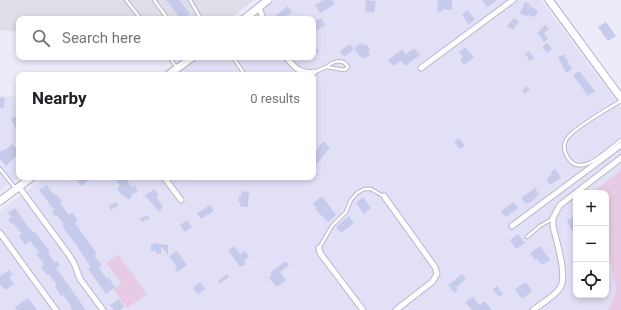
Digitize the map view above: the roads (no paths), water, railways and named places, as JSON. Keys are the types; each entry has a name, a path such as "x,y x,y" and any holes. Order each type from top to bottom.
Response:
{"street":[{"path":"248,16 268,0"},
{"path":"421,68 513,0"},
{"path":"549,0 621,99"},
{"path":"259,7 262,16"},
{"path":"172,72 189,60"},
{"path":"288,60 295,68 301,72"},
{"path":"512,226 621,145"},
{"path":"533,310 556,293 562,282 562,271 553,226 553,218 556,211 564,202 621,158"},
{"path":"0,201 28,180"},
{"path":"166,180 181,200"},
{"path":"18,188 69,255 74,263 80,279 103,310"},
{"path":"384,196 435,267 437,273 437,276 432,282 396,310"},
{"path":"0,233 56,310"},
{"path":"318,248 320,253 363,310"}],"lane":[{"path":"126,0 139,16"},
{"path":"154,0 166,16"},
{"path":"190,0 199,16"},
{"path":"171,60 178,68"},
{"path":"235,60 243,72"},
{"path":"314,72 335,62 341,61 346,63 348,67 347,70 326,67"},
{"path":"621,99 573,133 566,140 564,149 568,159 575,165 584,166 621,140"},
{"path":"0,169 18,188"},
{"path":"318,248 332,226 346,212 351,200 357,193 364,189 371,189 384,196"},
{"path":"527,237 540,226 553,218"}]}
